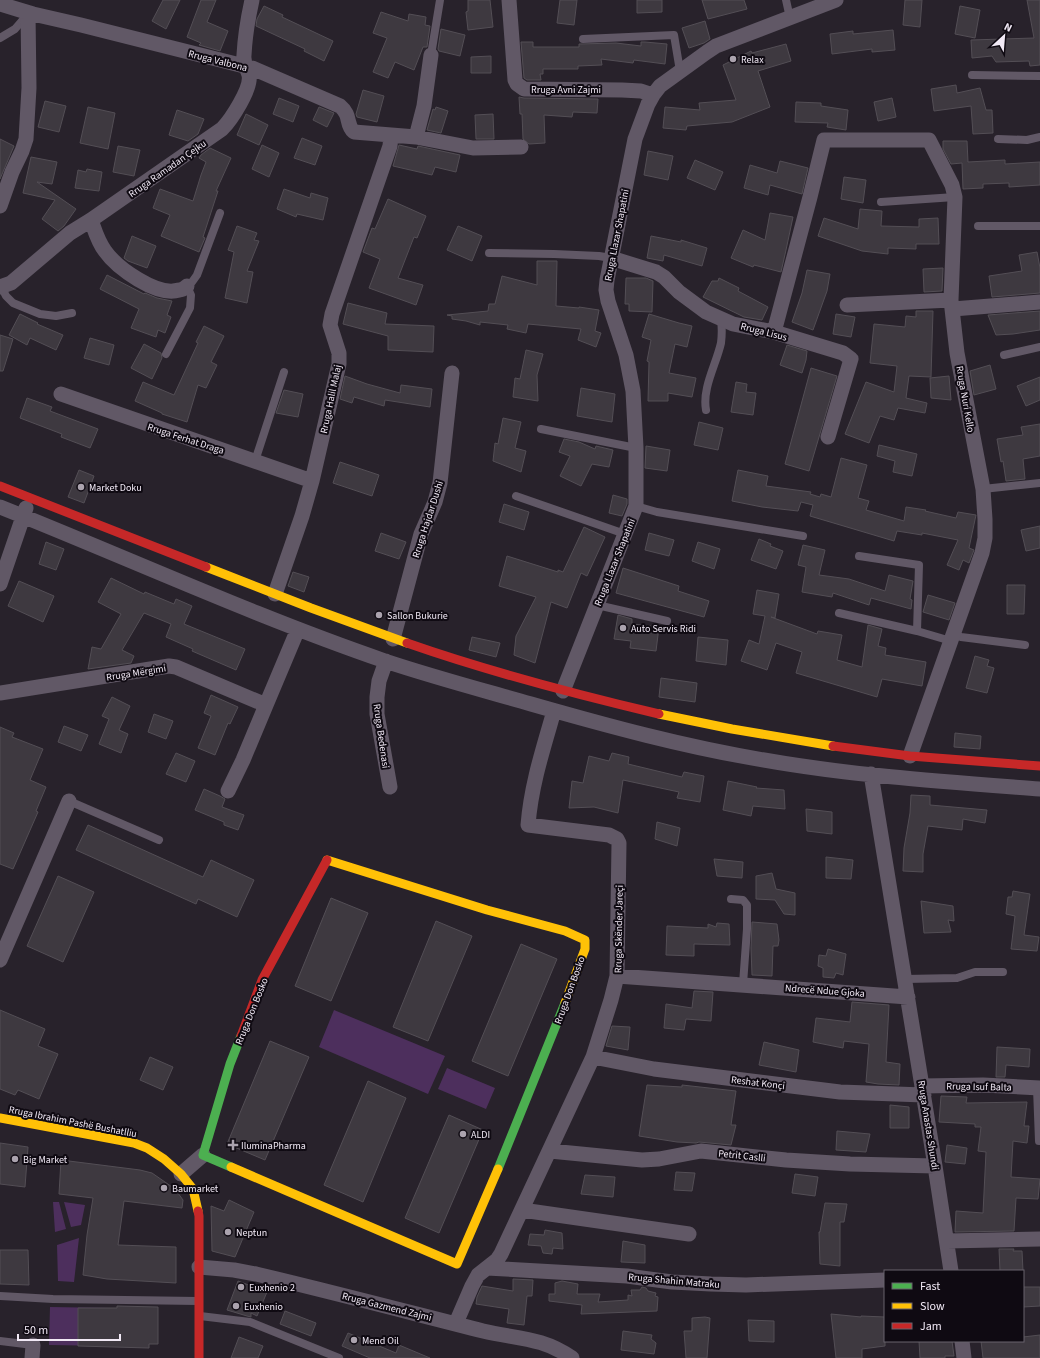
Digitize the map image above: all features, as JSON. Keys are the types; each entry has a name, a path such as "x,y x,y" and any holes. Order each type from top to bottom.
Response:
{"street":[{"name":"Rruga Ramadan Çejku","path":"1,287 11,282 70,233 222,129 231,119 248,85 249,76 245,66 244,57 247,22 252,0"},
{"name":"Rruga Avni Zajmi","path":"509,0 515,80 520,87 524,89 641,91 653,94"},
{"name":"Rruga Llazar Shapatini","path":"563,691 636,506 636,448 633,391 626,355 608,301 606,290 634,139 638,128 653,94 660,86 716,46 836,0"},
{"name":"Rruga Valbona","path":"0,4 28,13 245,66 272,76 340,106 345,110 350,129 354,132 416,137 473,148 521,147"},
{"path":"0,206 26,139 29,88 28,13"},
{"path":"416,137 427,89 431,55"},
{"name":"Rruga Halil Malaj","path":"275,594 302,516 312,481 339,364 339,353 330,325 332,314 388,153 391,136"},
{"name":"Rruga Nuri Kello","path":"774,332 824,140 929,140 952,185 955,197 952,305 957,353 983,489 985,538 982,553 910,756"},
{"path":"91,220 98,240 106,253 128,274 155,288 168,291 178,291 187,286"},
{"name":"Rruga Lisus","path":"611,258 656,272 664,277 679,292 706,312 721,319 733,324 774,332 843,353 851,359 828,437"},
{"path":"847,305 952,305 1040,302"},
{"name":"Rruga Hajdar Dushi","path":"393,639 421,534 435,502 440,482 452,373"},
{"name":"Rruga Ferhat Draga","path":"60,394 151,427 312,481"},
{"path":"0,486 393,639 485,669 563,691 716,726 798,740 910,756 1040,766"},
{"path":"0,584 30,498"},
{"path":"0,507 298,629 386,661 472,688 554,711 686,745 764,760 871,774 1040,789"},
{"path":"228,791 298,629"},
{"name":"Rruga Bedenasi","path":"386,661 379,681 376,697 390,787"},
{"name":"Rruga Mërgimi","path":"0,693 169,666 181,669 266,705"},
{"name":"Rruga Skënder Jareçi","path":"456,1323 478,1275 501,1254 550,1151 593,1057 605,1022 617,976 618,839 609,835 528,825 529,802 554,711"},
{"name":"Rruga Anastas Shundi","path":"871,774 936,1166 951,1270"},
{"path":"0,960 69,801"},
{"name":"Rruga Don Bosko","path":"327,860 487,910 565,931 585,940 585,949 567,1000 517,1125 457,1264 203,1155 230,1064 262,980 284,942 327,860"},
{"name":"Ndrecë Ndue Gjoka","path":"617,976 908,996"},
{"name":"Reshat Konçi","path":"593,1057 654,1069 833,1091 923,1090"},
{"name":"Rruga Isuf Balta","path":"923,1090 983,1085 1038,1088"},
{"name":"Rruga Ibrahim Pashë Bushatlliu","path":"0,1118 134,1142 164,1159 181,1174"},
{"name":"Petrit Caslli","path":"550,1151 642,1160 660,1159 701,1151 786,1160 843,1164 936,1166"},
{"path":"199,1358 199,1216 193,1189 181,1174 203,1155"},
{"path":"522,1210 689,1234"},
{"path":"947,1241 1040,1239"},
{"name":"Rruga Gazmend Zajmi","path":"199,1267 234,1270 256,1274 485,1331 545,1343 561,1350 572,1358"},
{"name":"Rruga Shahin Matraku","path":"487,1268 627,1276 672,1282 711,1284 746,1285 884,1280"},
{"path":"962,1342 964,1358"}],"lane":[{"path":"431,55 440,0"},
{"path":"786,0 790,18"},
{"path":"0,38 15,29 28,13"},
{"path":"583,39 674,35 680,71"},
{"path":"972,75 1040,76"},
{"path":"998,139 1027,140 1040,137"},
{"path":"881,202 955,197"},
{"path":"166,354 190,308 191,295 187,286 192,282 196,275 220,214"},
{"path":"978,226 1040,226"},
{"path":"489,254 524,253 599,256 611,258"},
{"path":"1,287 6,296 13,303 27,309 49,316 72,313"},
{"path":"706,410 705,404 707,390 722,332 721,319"},
{"path":"1004,355 1040,347"},
{"path":"255,461 284,372"},
{"path":"541,429 636,448"},
{"path":"983,489 1040,483"},
{"path":"516,496 625,534"},
{"path":"636,506 657,512 803,536"},
{"path":"859,556 919,565 917,631"},
{"path":"597,605 667,621"},
{"path":"839,613 952,638 961,637 1025,645"},
{"path":"69,801 159,840"},
{"path":"731,899 743,900 747,905 747,929 743,984"},
{"path":"905,979 958,978 975,972 1002,972"},
{"name":"Rruga Isuf Balta","path":"1038,1088 1039,1141"},
{"path":"0,1296 61,1299 199,1301"},
{"path":"199,1316 250,1322 339,1358"},
{"path":"0,1341 33,1352"}],"shaded area":[{"path":"334,1010 445,1056 428,1094 319,1047"},
{"path":"447,1068 495,1088 486,1109 438,1089"},
{"path":"53,1202 59,1202 66,1229 55,1232"},
{"path":"64,1202 85,1205 81,1225 71,1227"},
{"path":"79,1238 74,1282 58,1281 57,1245"},
{"path":"50,1307 112,1308 112,1346 49,1345"}],"building":[{"path":"163,0 180,0 166,29 152,21"},
{"path":"201,0 216,0 207,22 228,31 220,51 199,45 201,43 187,37"},
{"path":"468,0 490,0 493,27 468,30 466,12 468,11"},
{"path":"560,0 577,0 574,25 557,23"},
{"path":"637,0 662,0 662,12 637,13"},
{"path":"702,0 744,0 747,9 708,19"},
{"path":"905,0 922,0 920,27 903,25"},
{"path":"1027,0 1040,0 1040,65 1030,66 1029,61 996,62 992,56 972,58 971,40 1034,38"},
{"path":"264,6 283,15 282,17 333,41 324,61 304,51 305,49 256,26 257,19"},
{"path":"960,6 980,10 975,38 955,34"},
{"path":"381,12 408,21 409,14 426,17 425,25 430,26 427,47 423,47 414,70 395,62 388,78 373,72 387,38 373,33"},
{"path":"705,21 710,39 704,43 689,48 682,28"},
{"path":"441,29 465,35 460,56 439,51"},
{"path":"893,30 895,50 872,52 872,49 832,54 830,34 853,31 853,34"},
{"path":"521,42 533,42 533,47 579,47 579,44 616,43 641,46 641,42 667,44 665,64 634,60 633,63 601,59 602,65 578,66 578,69 543,69 543,74 540,74 541,80 527,80 524,78"},
{"path":"786,44 791,61 758,71 770,107 732,122 687,126 686,130 663,128 665,107 700,110 699,103 736,100 723,65 751,51 752,53"},
{"path":"491,56 491,73 471,73 471,57"},
{"path":"956,85 957,93 980,88 986,110 992,110 993,133 973,134 971,106 934,111 931,89"},
{"path":"363,90 384,96 377,122 357,117 356,114"},
{"path":"519,97 598,99 597,113 573,112 572,117 544,115 545,143 529,144 523,139 522,114 520,114"},
{"path":"279,98 299,106 293,122 273,114"},
{"path":"892,98 896,117 878,121 874,102"},
{"path":"45,101 66,106 59,132 38,127"},
{"path":"796,102 821,103 821,106 848,110 846,130 827,127 828,123 795,122"},
{"path":"88,107 115,113 108,149 80,143"},
{"path":"319,107 334,113 327,127 313,120"},
{"path":"436,107 448,111 441,133 427,130 433,109 435,110"},
{"path":"177,110 204,119 198,134 188,141 169,135"},
{"path":"246,114 268,125 259,145 237,135"},
{"path":"493,114 494,139 476,139 475,115"},
{"path":"302,138 322,146 315,165 294,158"},
{"path":"0,139 14,146 0,179"},
{"path":"943,141 967,141 968,162 1005,160 1005,164 1040,162 1040,185 1009,187 1009,183 983,184 983,188 963,189 962,163 951,164 943,149"},
{"path":"262,145 279,153 269,177 252,169"},
{"path":"399,145 417,149 418,146 460,155 456,172 435,167 432,175 393,166"},
{"path":"118,146 140,150 134,176 113,172"},
{"path":"210,148 231,158 216,191 218,191 203,237 205,238 199,252 161,236 170,215 153,208 160,189 193,201 206,162 199,158"},
{"path":"648,151 673,156 668,180 644,175"},
{"path":"31,157 57,162 52,184 37,182 76,209 64,226 58,231 42,219 55,200 23,193"},
{"path":"695,160 723,172 715,190 687,178"},
{"path":"780,161 808,168 802,194 770,185 768,195 744,188 750,165 777,173"},
{"path":"87,169 102,172 99,191 75,188 78,170 86,172"},
{"path":"844,177 866,180 863,203 841,199"},
{"path":"284,189 310,198 311,193 328,198 323,220 297,214 296,217 277,209"},
{"path":"388,199 426,216 417,238 414,237 398,278 423,285 416,305 369,288 380,259 363,252 372,228 375,229"},
{"path":"860,209 882,211 881,226 919,227 919,219 938,218 939,244 916,244 916,249 888,248 888,254 862,251 818,236 824,218 858,229"},
{"path":"770,213 793,217 781,272 754,265 753,267 731,258 743,230 765,240"},
{"path":"237,226 257,233 254,240 259,241 247,271 253,272 247,303 225,298 234,252 228,250"},
{"path":"458,226 482,236 472,261 447,250"},
{"path":"132,236 156,246 147,268 124,258"},
{"path":"651,236 681,242 681,240 707,248 702,266 664,255 663,261 647,258"},
{"path":"1037,252 1040,268 1040,293 992,297 989,276 1022,271 1019,255"},
{"path":"537,261 557,261 556,306 599,310 595,331 601,333 596,347 578,340 581,329 528,324 526,333 507,329 508,325 480,322 480,325 452,319 452,316 447,315 488,311 489,304 495,304 502,276 537,285"},
{"path":"943,268 942,291 924,292 923,269"},
{"path":"807,270 830,274 827,291 813,330 792,322 802,293"},
{"path":"107,275 144,294 145,293 157,298 172,301 167,315 171,317 165,333 158,330 156,337 131,328 139,309 100,289"},
{"path":"626,278 646,278 653,281 652,312 629,311 629,304 625,304"},
{"path":"719,278 739,288 738,291 768,307 762,320 744,317 703,297 712,281 718,281"},
{"path":"348,303 387,313 385,324 434,326 433,352 388,350 388,336 343,324"},
{"path":"916,311 933,311 931,377 909,376 906,398 927,403 925,413 898,408 894,420 880,416 869,443 845,434 866,382 894,392 897,366 870,363 874,324 905,327 906,316 916,317"},
{"path":"1040,311 1040,330 1013,334 996,335 988,315"},
{"path":"20,314 38,323 37,324 63,335 56,350 30,338 27,345 9,335"},
{"path":"649,314 692,326 687,347 675,344 669,373 696,378 692,397 668,393 668,401 648,401 649,362 647,361 651,340 642,337"},
{"path":"836,314 855,317 851,337 833,334"},
{"path":"204,326 224,336 211,362 217,365 206,388 198,385 187,422 162,414 135,401 143,382 174,395 198,343 196,342"},
{"path":"0,335 13,339 3,371 0,371"},
{"path":"90,338 114,345 109,365 84,358"},
{"path":"144,344 161,353 162,358 152,379 131,368"},
{"path":"787,345 807,351 802,373 780,365"},
{"path":"526,350 543,354 537,375 538,401 513,397 515,378 520,379"},
{"path":"990,365 996,389 974,395 970,371"},
{"path":"811,368 837,376 809,471 785,464"},
{"path":"345,376 400,393 401,385 432,389 430,407 385,400 384,406 354,397 352,403 340,399"},
{"path":"949,376 951,400 931,398 930,378"},
{"path":"1040,377 1040,400 1026,406 1017,386"},
{"path":"736,382 747,384 746,392 756,393 753,415 731,412"},
{"path":"581,388 615,394 612,422 577,416"},
{"path":"284,390 303,394 298,417 276,413"},
{"path":"27,398 52,407 50,411 98,429 90,448 61,437 62,434 20,418"},
{"path":"503,418 521,422 515,448 526,451 521,472 493,461 495,443 498,444"},
{"path":"699,422 723,428 718,450 694,445"},
{"path":"1040,424 1040,456 1023,459 1025,479 1006,481 1003,461 1001,462 997,439 1023,435 1021,427"},
{"path":"564,439 579,442 595,449 596,446 613,450 609,467 592,464 581,486 560,476 570,456 559,452"},
{"path":"879,445 917,454 912,476 893,472 895,461 877,456"},
{"path":"646,446 670,450 667,471 645,468"},
{"path":"841,458 867,465 858,498 869,501 866,510 904,521 906,507 926,510 925,511 956,518 958,512 976,515 969,548 974,550 969,563 963,560 959,570 947,565 958,540 922,533 922,535 897,531 894,541 810,516 813,505 801,502 798,511 762,507 732,501 738,470 768,476 766,486 811,492 810,494 820,497 821,494 831,497"},
{"path":"340,462 379,475 372,496 333,483"},
{"name":"Market Doku","path":"79,470 94,476 84,503 68,497"},
{"path":"613,495 627,499 627,504 622,516 609,513"},
{"path":"504,504 529,512 524,530 499,522"},
{"path":"1040,526 1040,548 1026,551 1021,530"},
{"path":"584,527 605,537 587,576 581,573 567,608 551,602 535,663 514,655 516,636 536,597 499,586 507,556 558,572 558,570 563,572"},
{"path":"381,533 406,542 399,559 375,551"},
{"path":"649,533 674,540 669,556 645,550"},
{"path":"759,539 771,544 770,546 783,551 776,569 751,560"},
{"path":"46,542 64,549 56,570 39,564"},
{"path":"698,542 720,549 714,569 692,561"},
{"path":"803,545 825,550 819,575 849,579 885,591 889,575 913,581 910,599 912,600 911,609 871,598 869,605 833,593 832,597 802,592 806,567 798,565"},
{"path":"623,568 679,586 678,591 709,601 704,617 616,593"},
{"path":"293,572 309,577 304,592 288,586"},
{"path":"111,578 144,594 145,592 174,604 176,599 192,606 184,624 245,649 236,670 192,651 193,649 166,637 171,624 144,613 122,650 134,656 131,663 88,669 92,647 101,649 121,614 98,602"},
{"path":"19,581 54,596 43,622 8,606"},
{"path":"1007,585 1025,585 1024,614 1007,614"},
{"path":"757,590 779,594 775,618 771,617 817,634 818,631 842,635 837,660 862,667 868,625 882,629 878,646 886,648 885,655 926,662 922,686 882,679 877,697 796,673 802,652 776,643 767,670 741,661 749,640 759,644 765,616 753,614"},
{"path":"928,595 955,603 949,620 923,612"},
{"path":"618,615 632,619 632,624 659,627 656,651 630,648 631,641 614,639"},
{"path":"472,637 500,643 496,657 469,650"},
{"path":"698,637 728,640 726,665 696,661"},
{"path":"975,656 989,660 987,666 994,668 987,693 966,688"},
{"path":"661,678 697,683 695,702 659,697"},
{"path":"211,695 238,707 230,724 228,723 215,755 198,748 211,716 204,713"},
{"path":"112,697 130,706 119,730 128,734 121,753 99,744 109,719 102,716"},
{"path":"154,714 173,721 166,739 148,732"},
{"path":"64,726 88,735 81,751 58,742"},
{"path":"0,727 14,733 12,737 43,749 30,780 46,787 36,811 38,812 13,869 0,864"},
{"path":"955,733 981,736 980,749 954,747"},
{"path":"176,753 195,761 186,782 166,774"},
{"path":"612,753 629,757 628,764 682,777 684,772 704,776 700,802 677,798 679,792 623,780 618,813 594,807 569,808 572,781 583,783 589,756 609,761"},
{"path":"728,781 757,787 756,788 784,790 785,809 753,806 751,816 723,810"},
{"path":"204,789 225,799 222,807 244,815 238,830 224,825 224,822 195,810"},
{"path":"911,795 930,796 930,805 987,810 985,823 963,819 962,830 928,826 923,854 923,872 903,871 904,848 910,813"},
{"path":"806,809 832,812 832,834 807,831"},
{"path":"657,822 680,828 677,846 655,839"},
{"path":"88,825 203,877 211,860 254,880 237,917 198,899 196,904 76,850"},
{"path":"826,857 853,860 851,879 826,878"},
{"path":"714,859 743,862 742,878 717,876"},
{"path":"772,873 776,889 795,893 795,915 784,914 775,900 756,899 756,876"},
{"path":"58,876 94,892 63,962 27,946"},
{"path":"1013,891 1030,894 1024,935 1039,937 1037,951 1011,949 1015,916 1006,914 1008,897 1012,897"},
{"path":"331,898 368,913 331,1001 295,986"},
{"path":"921,901 953,906 954,921 948,920 951,932 924,933"},
{"path":"436,921 472,936 428,1041 393,1027"},
{"path":"752,922 777,924 779,940 778,946 773,946 772,976 752,975"},
{"path":"717,923 729,924 730,945 694,944 694,956 666,955 667,926 708,928 708,924 716,927"},
{"path":"521,944 557,959 508,1076 472,1061"},
{"path":"828,949 846,954 843,975 836,973 834,978 823,977 823,968 818,966 819,955 826,956"},
{"path":"694,991 713,992 711,1021 686,1019 684,1030 664,1028 666,1004 692,1008"},
{"path":"852,1002 889,1005 886,1062 900,1064 899,1085 866,1082 869,1044 844,1041 843,1048 813,1042 816,1018 850,1022"},
{"path":"0,1010 45,1029 38,1046 58,1054 39,1099 18,1090 15,1095 0,1089"},
{"path":"612,1026 630,1027 628,1050 606,1046"},
{"path":"270,1041 309,1057 265,1160 227,1144"},
{"path":"764,1042 799,1050 796,1072 759,1065"},
{"path":"997,1047 1030,1049 1029,1067 1006,1065 1005,1077 996,1077"},
{"path":"150,1057 173,1067 163,1090 140,1080"},
{"path":"368,1081 406,1098 363,1202 324,1185"},
{"path":"647,1085 682,1087 682,1085 736,1091 731,1125 736,1125 731,1145 699,1142 677,1142 639,1136"},
{"path":"941,1096 967,1097 966,1103 1027,1102 1024,1126 1029,1126 1027,1143 1013,1141 1011,1177 1040,1179 1038,1199 1016,1198 1014,1231 955,1232 956,1211 983,1213 986,1152 978,1151 981,1127 975,1127 975,1124 939,1122"},
{"path":"890,1105 909,1107 909,1128 890,1128"},
{"path":"449,1115 483,1130 439,1233 405,1218"},
{"path":"837,1131 870,1134 866,1152 836,1150"},
{"path":"0,1143 28,1147 25,1187 0,1184"},
{"path":"947,1145 967,1148 965,1164 945,1162"},
{"path":"61,1160 140,1170 152,1173 175,1189 183,1200 182,1208 124,1201 118,1245 176,1247 176,1283 107,1279 83,1275 93,1198 59,1194"},
{"path":"676,1172 695,1173 692,1191 674,1190"},
{"path":"795,1174 818,1177 815,1196 792,1193"},
{"path":"585,1175 615,1177 613,1197 581,1194"},
{"name":"Neptun","path":"229,1200 254,1212 235,1257 212,1251 211,1206 224,1211"},
{"path":"825,1203 847,1204 844,1222 840,1222 840,1266 820,1264 819,1232"},
{"path":"545,1230 562,1233 563,1249 553,1248 552,1254 543,1253 541,1246 528,1245 530,1234 544,1235"},
{"path":"623,1241 645,1245 645,1263 621,1262"},
{"path":"999,1249 1014,1249 1013,1251 1022,1251 1023,1270 1000,1270"},
{"path":"0,1250 28,1250 29,1285 0,1284"},
{"path":"513,1279 533,1280 532,1296 527,1296 524,1325 507,1323 509,1309 476,1304 477,1297 482,1286 513,1291"},
{"path":"238,1281 267,1292 257,1316 251,1313 251,1317 227,1310"},
{"path":"562,1281 578,1284 577,1294 600,1294 598,1302 628,1300 628,1295 632,1296 631,1290 640,1290 642,1287 646,1288 648,1291 656,1293 655,1296 658,1297 657,1311 581,1314 582,1305 549,1301 549,1294 555,1294 555,1283"},
{"path":"1024,1287 1040,1287 1040,1306 1024,1307"},
{"path":"117,1306 158,1307 158,1344 149,1344 149,1348 78,1346 78,1308 117,1308"},
{"path":"285,1311 316,1323 311,1336 280,1324"},
{"path":"831,1314 861,1317 884,1317 885,1346 862,1349 862,1358 836,1358"},
{"path":"692,1318 710,1318 707,1358 686,1358 684,1331 692,1331"},
{"path":"748,1320 774,1321 774,1342 749,1341"},
{"path":"623,1331 652,1335 651,1339 656,1343 654,1354 621,1350"},
{"name":"Mend Oil","path":"348,1333 396,1353 399,1345 430,1358 370,1358 342,1346"},
{"path":"1040,1335 1040,1358 983,1358 981,1342 1024,1342 1024,1337"},
{"path":"239,1337 263,1346 258,1358 231,1358"},
{"path":"919,1342 952,1342 954,1356 945,1356 945,1358 920,1358"}],"traffic: fast":[{"path":"498,1169 565,1003"},
{"path":"231,1167 203,1155 230,1064 241,1036"}],"traffic: slow":[{"path":"206,567 311,608 407,643"},
{"path":"659,714 732,729 833,746"},
{"path":"327,860 487,910 565,931 585,940 585,949 565,1003"},
{"path":"0,1118 134,1143 147,1148 164,1159 181,1174 193,1189 198,1211"},
{"path":"231,1167 457,1264 498,1169"}],"traffic: jam":[{"path":"0,486 206,567"},
{"path":"407,643 469,664 532,682 659,714"},
{"path":"833,746 910,756 1040,766"},
{"path":"241,1036 262,980 327,860"},
{"path":"198,1211 199,1358"}],"place":[{"name":"Relax","path":"733,59"},
{"name":"Market Doku","path":"81,487"},
{"name":"Sallon Bukurie","path":"379,615"},
{"name":"Auto Servis Ridi","path":"623,628"},
{"name":"ALDI","path":"463,1134"},
{"name":"IluminaPharma","path":"233,1145"},
{"name":"Big Market","path":"15,1159"},
{"name":"Baumarket","path":"164,1188"},
{"name":"Neptun","path":"228,1232"},
{"name":"Euxhenio 2","path":"241,1287"},
{"name":"Euxhenio","path":"236,1306"},
{"name":"Mend Oil","path":"354,1340"}]}
